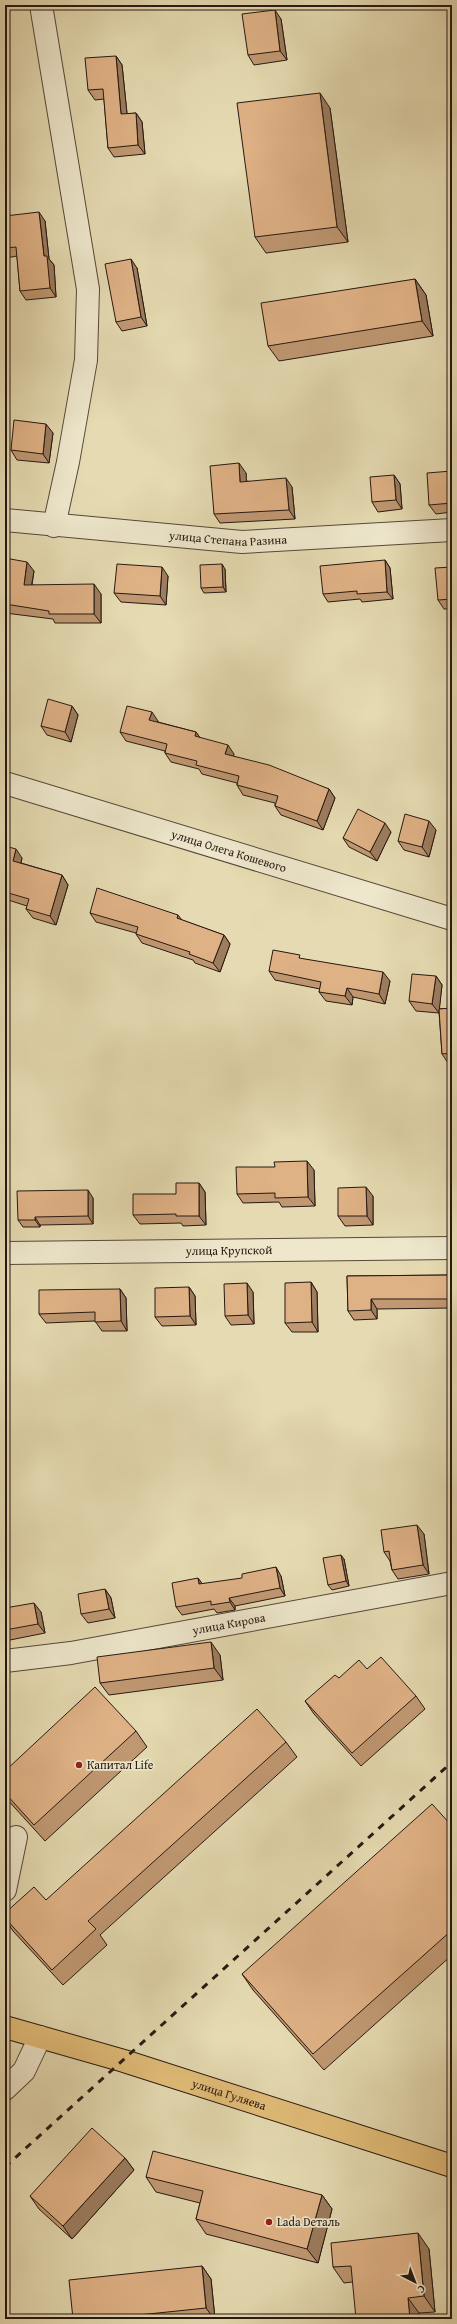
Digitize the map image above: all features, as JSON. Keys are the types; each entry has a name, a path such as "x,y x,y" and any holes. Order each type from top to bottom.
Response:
{"main road":[{"name":"улица Гуляева","path":"5,2027 124,2061 452,2166"}],"street":[{"path":"41,5 88,288 86,360 68,462 54,526"},
{"name":"улица Степана Разина","path":"5,520 54,526 242,542 452,530"},
{"name":"улица Олега Кошевого","path":"5,783 452,919"},
{"name":"улица Крупской","path":"5,1254 452,1248"},
{"name":"улица Кирова","path":"5,1661 71,1653 452,1583"},
{"path":"5,1890 16,1837"},
{"path":"5,2089 24,2071 40,2037"}],"building":[{"path":"275,10 280,51 248,55 242,14"},
{"path":"116,56 121,114 136,113 138,145 108,148 103,89 88,90 85,58"},
{"path":"320,93 337,227 255,237 237,103"},
{"path":"39,212 44,256 47,256 50,288 20,291 16,247 5,248 5,216"},
{"path":"131,259 141,317 116,322 105,264"},
{"path":"415,279 422,321 268,346 261,303"},
{"path":"14,420 46,424 43,454 11,450"},
{"path":"239,463 240,482 286,478 289,510 214,514 210,466"},
{"path":"452,471 452,503 429,505 427,473"},
{"path":"394,475 396,500 372,502 370,477"},
{"path":"5,558 27,562 24,585 94,584 94,614 49,614 49,611 5,604"},
{"path":"385,560 387,592 357,594 357,591 323,594 320,566"},
{"path":"117,564 162,567 160,596 114,593"},
{"path":"222,564 223,587 201,588 200,565"},
{"path":"452,567 452,599 438,600 435,568"},
{"path":"48,699 72,706 65,732 41,726"},
{"path":"127,706 152,712 149,720 196,732 195,736 228,745 225,754 269,765 329,789 317,821 275,806 278,796 237,785 239,776 196,765 197,761 165,753 167,744 120,732"},
{"path":"358,809 385,823 370,852 343,838"},
{"path":"405,814 429,821 422,847 398,841"},
{"path":"5,846 16,849 13,861 62,875 50,916 26,909 29,899 5,892"},
{"path":"97,888 178,915 177,918 224,935 213,963 189,954 190,952 136,934 138,927 90,913"},
{"path":"273,950 300,955 299,958 383,972 379,994 347,988 345,996 319,992 321,982 269,971"},
{"path":"412,974 436,976 432,1004 409,1001"},
{"path":"452,1008 452,1053 442,1054 439,1009"},
{"path":"307,1161 308,1197 275,1198 275,1193 237,1194 236,1167 275,1167 274,1162"},
{"path":"176,1183 199,1183 199,1216 176,1216 176,1214 133,1215 133,1194 176,1194"},
{"path":"366,1187 367,1216 338,1216 338,1188"},
{"path":"88,1190 88,1216 35,1217 35,1220 18,1220 17,1191"},
{"path":"452,1275 452,1299 371,1299 371,1310 348,1311 347,1276"},
{"path":"311,1282 312,1322 285,1323 285,1283"},
{"path":"247,1283 248,1315 225,1316 224,1284"},
{"path":"189,1287 190,1316 155,1317 155,1288"},
{"path":"120,1289 121,1321 95,1322 95,1312 39,1314 39,1290"},
{"path":"417,1525 423,1565 392,1570 389,1551 384,1552 381,1530"},
{"path":"341,1555 346,1581 328,1585 323,1558"},
{"path":"276,1567 280,1588 229,1598 230,1602 211,1605 211,1601 176,1607 172,1583 198,1578 199,1584 242,1578 242,1574"},
{"path":"105,1589 109,1609 81,1614 78,1594"},
{"path":"34,1603 38,1624 5,1630 5,1608"},
{"path":"211,1642 214,1668 100,1683 97,1657"},
{"path":"381,1657 416,1696 352,1753 305,1701 335,1675 339,1678 359,1660 367,1669"},
{"path":"95,1687 136,1731 34,1825 5,1793 5,1771"},
{"path":"257,1709 286,1742 88,1921 96,1929 52,1970 5,1918 5,1913 34,1887 46,1900"},
{"path":"432,1804 452,1826 452,1930 313,2054 242,1974"},
{"path":"92,2128 125,2158 63,2226 30,2196"},
{"path":"153,2151 322,2195 307,2249 196,2219 203,2191 146,2177"},
{"path":"418,2233 424,2296 408,2298 410,2319 356,2319 351,2266 333,2267 331,2243"},
{"path":"202,2266 206,2308 100,2319 73,2319 69,2280"}],"railway":[{"path":"5,2167 452,1762"}],"place":[{"name":"Капитал Life","path":"79,1765"},
{"name":"Lada Dеталь","path":"269,2222"}]}
